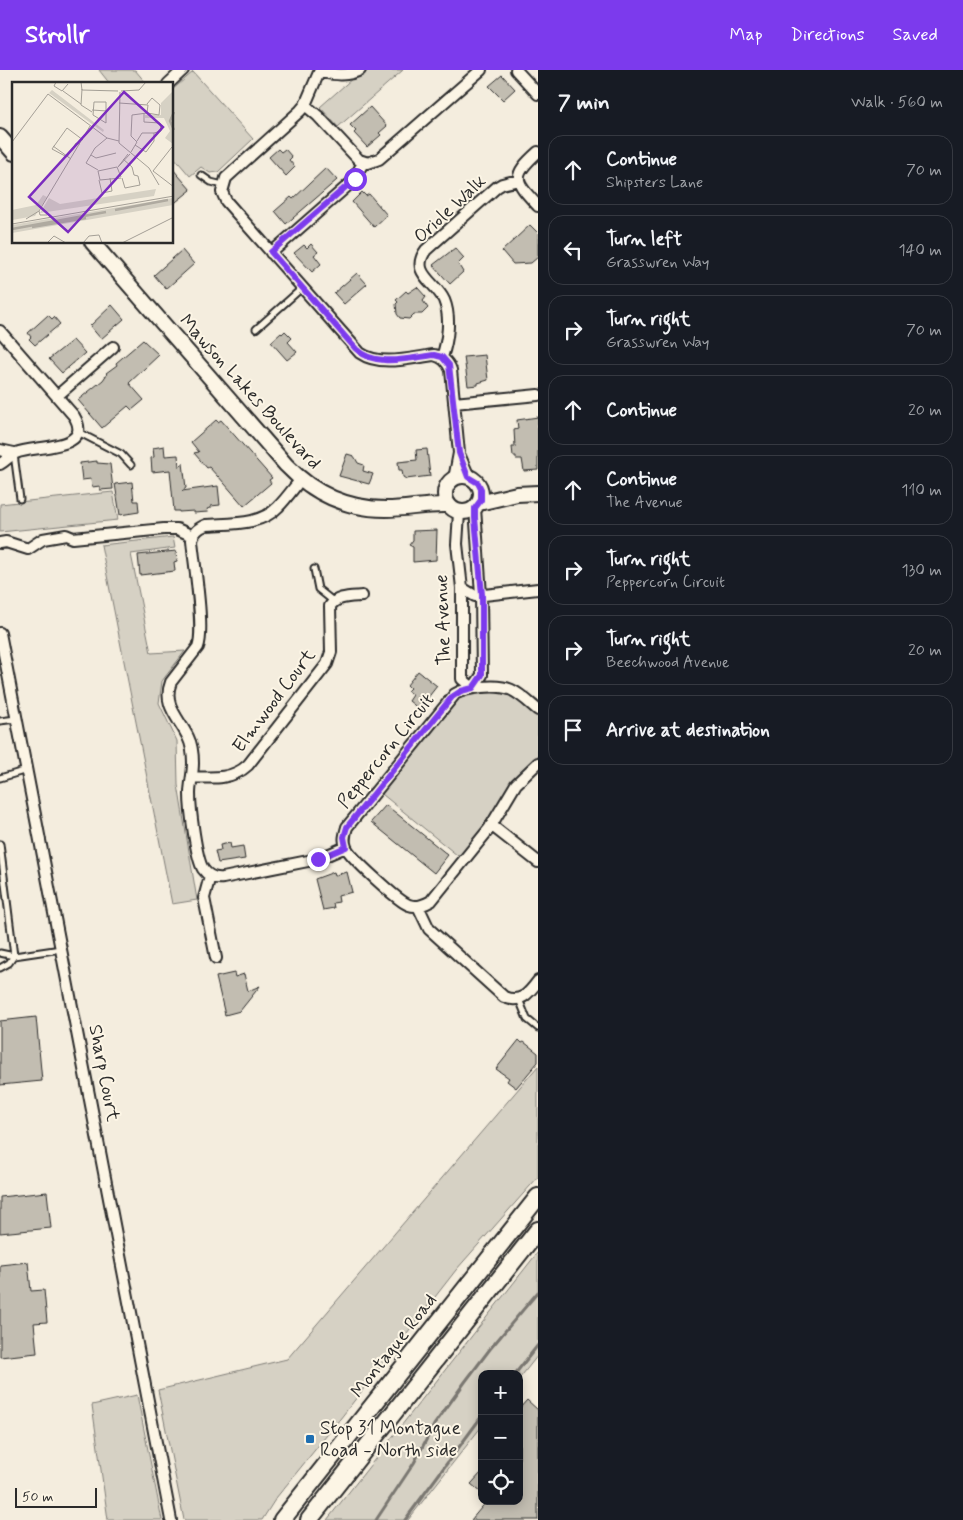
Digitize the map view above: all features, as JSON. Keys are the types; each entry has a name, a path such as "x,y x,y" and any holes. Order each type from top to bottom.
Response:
{"main road":[{"name":"Montague Road","path":"282,1520 538,1197"},
{"path":"309,1520 538,1230"}],"street":[{"path":"170,82 183,70"},
{"path":"360,70 338,74 320,71 305,105 292,120 230,173 223,185 222,192 226,201 356,349 365,356 380,361 434,355 442,357 447,361 451,370 459,453 482,494 477,506"},
{"path":"305,105 318,116 356,157 363,162 371,163 380,159 481,70"},
{"path":"516,70 538,94"},
{"path":"0,137 12,151"},
{"path":"538,152 523,165 519,180 522,188 538,206"},
{"path":"271,252 352,182 363,162"},
{"name":"Oriole Walk","path":"442,357 448,335 446,305 440,293 421,271 421,258 426,250 502,184 519,180"},
{"name":"Mawson Lakes Boulevard","path":"94,244 300,479 318,492 356,506 386,509 412,506 454,509"},
{"path":"0,331 78,422 78,432 73,440 14,453 0,464"},
{"path":"57,396 113,347"},
{"path":"454,403 538,395"},
{"path":"0,450 14,453"},
{"path":"459,453 445,498 454,509 466,513 477,506 517,494 538,493"},
{"path":"450,484 460,476 498,490 517,494"},
{"path":"300,479 278,507 265,517 251,522 206,525 197,529 193,536 200,642 173,678 167,694 169,706 192,747 190,794 195,836 201,865 210,876 223,878 318,859 346,847 353,856 402,902 410,906 418,906 431,901 491,825 516,784 538,763"},
{"name":"Mawson Lakes Boulevard","path":"412,506 450,484"},
{"name":"The Avenue","path":"454,509 462,588 462,679 473,688 482,675 482,595 477,506"},
{"path":"0,544 6,542 28,549 43,539 66,535 73,538 164,529 177,529 193,536"},
{"path":"462,588 474,596 538,589"},
{"path":"333,601 362,596"},
{"name":"Elmwood Court","path":"192,777 212,779 233,775 244,769 253,758 327,664 331,652 329,610 333,601"},
{"name":"Sharp Court","path":"0,633 171,1520"},
{"name":"Peppercorn Circuit","path":"346,847 344,837 347,827 452,697 461,691 473,688 498,686 518,693 538,710"},
{"path":"491,825 538,862"},
{"path":"210,876 204,898 216,958"},
{"path":"418,906 429,928 504,997 513,1000 519,999 527,995 538,981"}],"lane":[{"path":"201,175 211,182 223,185"},
{"path":"256,329 302,288"},
{"path":"78,432 114,450 131,464"},
{"path":"14,453 20,499"},
{"path":"314,569 318,589 333,601"},
{"path":"0,721 17,719"},
{"path":"0,778 27,770"},
{"path":"0,844 14,956 9,963 0,968"},
{"path":"0,953 14,956 62,948"},
{"path":"519,999 525,1016 538,1028"}],"shaded area":[{"path":"99,70 135,70 145,82 108,82"},
{"path":"362,70 403,70 338,127 320,107"},
{"path":"193,72 253,139 218,172 210,173 201,167 190,176 174,157 174,88"},
{"path":"113,492 118,520 0,532 0,504"},
{"path":"173,537 175,548 131,554 151,653 185,651 162,681 159,703 177,741 178,785 197,900 172,904 101,545"},
{"path":"498,686 538,710 538,763 463,860 377,790 454,696"},
{"path":"538,1066 538,1177 456,1270 276,1498 262,1520 184,1520 158,1390 287,1359"},
{"path":"538,1252 538,1355 523,1374 523,1370 478,1370 478,1431 408,1520 327,1520"},
{"path":"137,1395 162,1520 108,1520 92,1405"}],"building":[{"path":"502,75 515,89 503,100 489,86"},
{"path":"370,107 387,126 379,133 381,135 367,147 354,133 356,131 350,125"},
{"path":"278,149 281,152 285,149 292,157 289,160 295,167 286,176 269,157"},
{"path":"326,168 337,180 286,224 275,211 291,197 293,199"},
{"path":"174,170 191,190 174,203"},
{"path":"362,192 366,196 369,194 387,215 374,227 352,202"},
{"path":"530,225 538,233 538,257 531,263 513,264 502,251"},
{"path":"311,244 318,252 314,255 321,264 312,272 294,253 304,245 307,248"},
{"path":"455,248 464,258 458,264 463,272 450,284 433,265"},
{"path":"182,250 194,264 166,289 154,275"},
{"path":"357,273 367,284 344,304 334,293"},
{"path":"417,287 426,297 423,301 428,308 422,314 414,314 409,319 400,318 397,314 396,304 398,302 396,300 406,291 408,293"},
{"path":"112,305 124,319 101,339 90,326"},
{"path":"48,315 52,319 54,317 60,324 35,345 29,339 31,337 28,333"},
{"path":"285,331 292,338 288,342 297,352 287,360 271,342"},
{"path":"73,340 85,353 62,373 49,359"},
{"path":"143,340 159,355 129,383 144,400 132,410 128,406 102,428 78,400 103,380 106,373 117,365 116,363"},
{"path":"485,355 488,380 478,383 478,385 468,386 464,357"},
{"path":"538,417 538,470 524,471 522,459 516,459 516,456 513,456 512,447 515,447 514,430 518,429 517,420"},
{"path":"216,420 218,422 221,420 272,478 269,480 271,483 244,506 218,476 209,467 207,468 194,453 199,452 191,442"},
{"path":"164,446 165,456 178,455 179,467 183,463 186,488 182,491 218,486 220,505 211,506 211,508 207,509 208,512 174,511 170,470 152,472 151,458 154,457 153,448"},
{"path":"427,449 430,476 406,479 403,477 402,470 399,470 398,462 417,460 416,450"},
{"path":"347,454 354,456 358,463 364,465 363,471 373,474 369,484 339,476"},
{"path":"97,461 97,463 110,464 113,489 100,490 100,486 92,487 91,479 82,480 80,463"},
{"path":"132,482 134,501 138,501 139,512 120,515 115,484"},
{"path":"437,530 436,560 413,562 413,547 409,545 413,540 413,531"},
{"path":"176,551 175,571 140,575 138,555"},
{"path":"418,671 437,686 419,709 409,701 413,695 407,691 410,688 407,685"},
{"path":"386,805 448,855 434,873 371,822"},
{"path":"230,843 231,848 243,846 245,859 218,863 215,851 221,850 220,845"},
{"path":"334,872 335,875 347,872 352,892 338,896 339,902 333,903 334,908 323,910 315,879"},
{"path":"234,973 235,977 244,974 248,991 260,986 240,1011 225,1015 216,977"},
{"path":"36,1017 42,1081 0,1085 0,1021"},
{"path":"519,1040 538,1053 538,1062 516,1088 507,1081 509,1078 496,1069"},
{"path":"47,1192 51,1228 0,1233 0,1197"},
{"path":"28,1262 31,1291 44,1290 47,1322 34,1323 37,1353 0,1357 0,1265"},
{"path":"527,1400 538,1410 538,1520 471,1520 484,1505 523,1505 523,1404"},
{"path":"478,1476 478,1490 471,1484"}],"waterway":[{"path":"376,1520 414,1463 434,1425 490,1349 538,1292"},
{"path":"518,1370 538,1345"},
{"path":"405,1520 478,1421"}],"place":[{"name":"Stop 31 Montague Road - North side","path":"310,1439"}],"route":[{"path":"318,859 346,847 344,837 347,827 452,697 461,691 473,688 482,675 482,595 475,508 481,500 482,494 478,483 473,478 468,477 459,453 449,365 442,357 434,355 380,361 360,353 271,252 355,179"}]}
